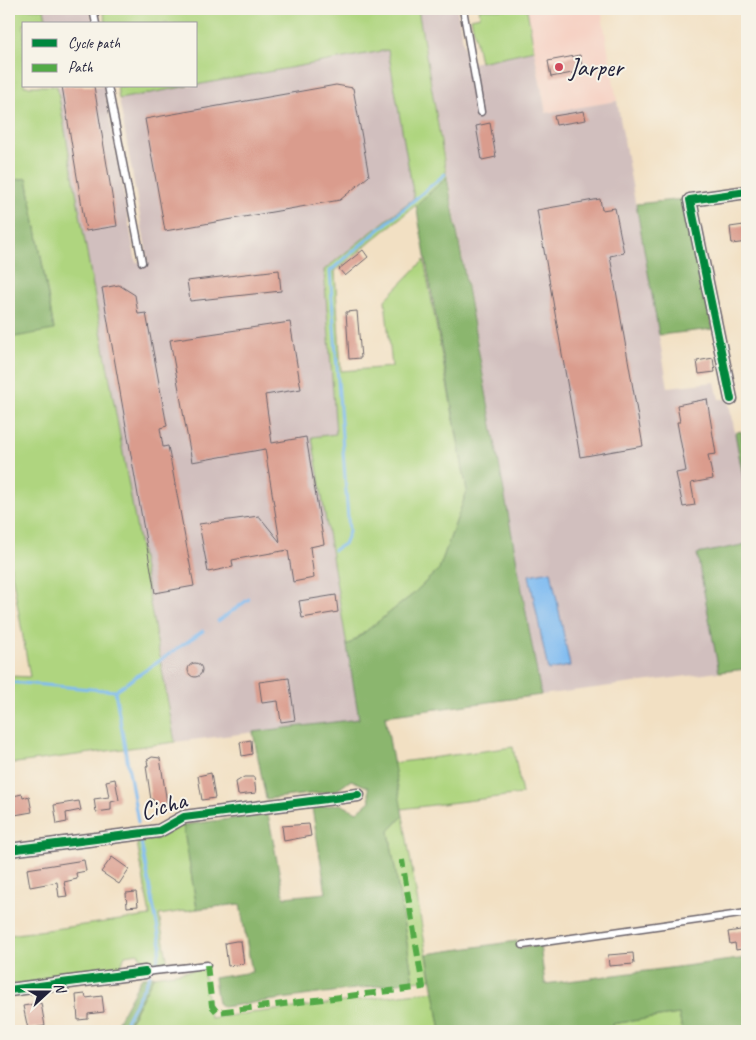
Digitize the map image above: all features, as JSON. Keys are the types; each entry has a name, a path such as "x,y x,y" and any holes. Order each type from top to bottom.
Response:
{"street":[{"path":"731,399 690,200 747,192"},
{"name":"Cicha","path":"9,850 159,831 184,817 358,795"},
{"path":"9,990 146,972"}],"lane":[{"path":"93,9 96,22"},
{"path":"463,9 481,112"},
{"path":"108,88 142,262"},
{"path":"523,945 747,913"},
{"path":"146,972 207,964"}],"shaded area":[{"path":"44,9 90,9 93,22 47,22"},
{"path":"418,9 457,9 467,64 534,50 546,113 617,101 668,387 715,382 719,399 728,399 740,457 747,499 747,544 697,554 719,672 541,695"},
{"path":"527,9 601,9 617,101 546,113"},
{"path":"388,50 415,198 324,270 336,434 312,438 359,719 175,742 57,88 104,88 136,262 148,261 119,99 179,88 198,88 198,85"}],"green space":[{"path":"9,9 44,9 47,22 22,22 22,88 57,88 175,742 9,764 9,676 30,677 9,557 9,338 54,329 27,178 9,181"},
{"path":"103,9 418,9 447,177 416,205 335,271 341,371 392,367 385,300 424,260 467,491 439,569 412,595 347,646 312,437 336,434 324,270 414,198 388,50 198,85 198,22 106,22"},
{"path":"479,9 527,9 534,50 480,62 471,18 480,16"},
{"path":"117,88 177,88 119,99"},
{"path":"447,177 541,695 385,716 403,816 389,831 413,981 223,1007 218,1003 214,978 252,972 240,904 197,909 183,825 268,814 284,897 326,893 312,808 340,804 357,812 370,801 368,787 351,780 336,791 266,799 253,732 359,719 347,646 412,595 439,569 467,491 416,205"},
{"path":"27,178 54,330 9,338 9,181"},
{"path":"684,199 713,329 659,335 636,204"},
{"path":"741,431 747,469 747,499 735,433"},
{"path":"747,544 747,669 719,672 697,554"},
{"path":"513,747 522,794 401,809 393,763"},
{"path":"403,816 431,979 413,981 389,831"},
{"path":"183,825 197,909 159,915 168,964 147,966 138,953 125,955 120,970 9,985 9,935 150,916 137,842 157,839"},
{"path":"517,941 518,948 540,945 545,984 747,958 747,1031 682,1031 679,1014 612,1024 613,1031 441,1031 427,954"},
{"path":"203,969 210,1018 434,991 441,1031 125,1031 154,976"},
{"path":"154,976 124,1031 110,1031 113,1030 142,977"},
{"path":"679,1014 682,1031 613,1031 611,1024"}],"water":[{"path":"551,571 570,666 548,670 529,575"}],"building":[{"path":"580,55 583,71 551,77 548,61"},
{"path":"336,85 353,88 369,176 340,200 165,231 145,119"},
{"path":"62,88 94,88 117,226 86,231"},
{"path":"584,111 586,120 556,125 554,116"},
{"path":"490,123 496,157 482,160 476,126"},
{"path":"600,199 602,210 615,208 624,253 610,256 643,446 580,457 537,210"},
{"path":"744,225 747,242 732,244 730,227"},
{"path":"363,250 368,257 345,276 339,269"},
{"path":"279,270 281,291 190,301 187,281"},
{"path":"119,285 135,295 138,314 146,313 167,426 160,428 163,447 168,446 194,586 155,593 102,288"},
{"path":"357,311 361,358 349,359 346,312"},
{"path":"290,322 301,389 265,395 272,443 306,437 324,544 310,547 314,578 293,582 288,550 232,560 233,567 208,572 199,524 259,516 280,542 265,449 192,462 170,340"},
{"path":"713,358 715,372 699,374 697,361"},
{"path":"707,399 716,454 708,455 713,479 691,483 695,505 683,507 676,473 686,471 677,422 680,422 677,405"},
{"path":"336,595 338,612 302,618 299,601"},
{"path":"195,663 200,665 202,670 200,675 195,677 190,675 188,670 190,665"},
{"path":"289,678 295,720 281,722 278,701 262,703 259,682"},
{"path":"251,740 252,754 242,756 240,742"},
{"path":"152,757 160,758 167,803 162,804 160,808 154,805 153,799 151,800 146,766 148,766 147,760"},
{"path":"211,773 215,798 202,800 198,776"},
{"path":"244,777 254,777 256,793 238,795 236,782"},
{"path":"115,779 119,800 111,802 111,810 96,812 94,799 109,797 106,781"},
{"path":"22,794 23,798 29,796 32,812 9,816 9,801 14,800 13,796"},
{"path":"79,801 81,810 66,813 67,822 57,824 54,805"},
{"path":"309,824 311,836 284,841 282,826"},
{"path":"112,857 129,869 119,884 101,872"},
{"path":"84,860 86,871 76,873 77,879 64,882 67,896 59,897 57,882 30,887 27,869"},
{"path":"136,892 138,906 127,907 126,893"},
{"path":"747,929 747,948 736,950 735,943 730,944 728,932"},
{"path":"241,941 244,964 228,966 225,943"},
{"path":"633,953 634,964 609,966 608,955"},
{"path":"85,994 86,998 102,996 104,1012 88,1014 88,1019 78,1020 76,995"},
{"path":"41,1003 45,1026 28,1029 23,1006"}],"waterway":[{"path":"334,550 344,544 349,532 330,271 445,174"},
{"path":"218,621 249,599"},
{"path":"9,682 115,691 203,631"},
{"path":"115,691 138,822"},
{"path":"141,842 161,945 156,964"},
{"path":"121,1031 150,975"}],"marked path":[{"path":"207,965 212,1006 217,1012 423,987 402,860"}],"cycle path":[{"path":"731,399 690,200 747,192"},
{"path":"9,850 159,831 184,817 358,795"},
{"path":"9,990 145,972"}],"place":[{"name":"Jarper","path":"559,67"}]}
